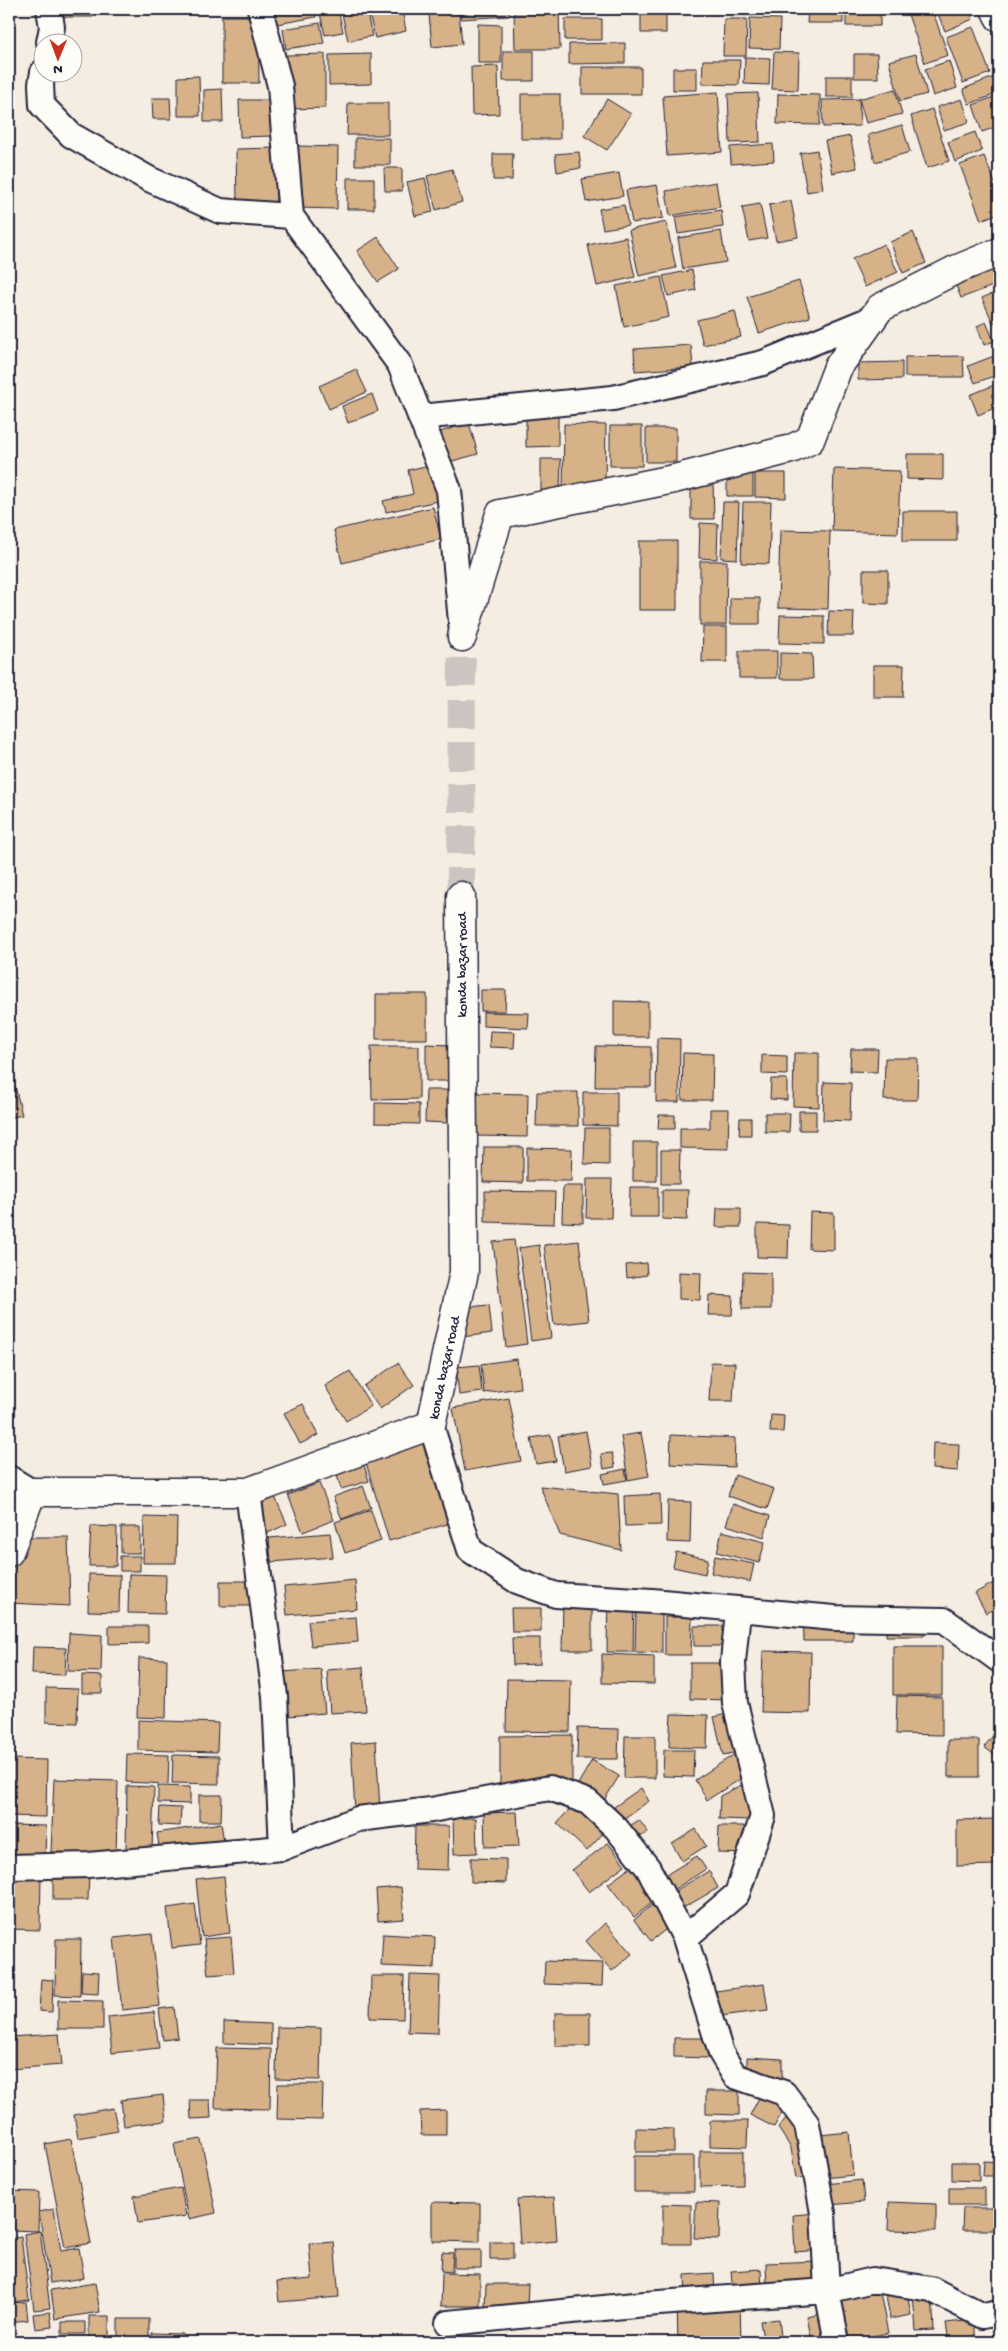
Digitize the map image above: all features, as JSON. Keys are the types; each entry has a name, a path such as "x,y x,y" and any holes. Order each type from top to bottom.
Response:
{"street":[{"path":"49,9 51,32"},
{"path":"260,9 280,86 291,216 400,365 449,490 462,637"},
{"path":"996,9 999,16"},
{"path":"41,82 42,105 70,135 148,179 220,211 291,216"},
{"path":"462,637 500,514 674,479 791,449 810,440 838,367 880,308 955,270 999,252"},
{"path":"420,417 613,398 763,363 873,318"},
{"name":"konda bazar road","path":"9,1552 20,1485 248,1492 431,1425 464,1272 461,896"},
{"path":"431,1425 470,1550 517,1580 556,1595 652,1601 738,1611 834,1618 944,1620 999,1660"},
{"path":"248,1492 275,1696 282,1848"},
{"path":"685,1938 737,1894 763,1816 736,1703 733,1662 738,1611"},
{"path":"9,1867 88,1865 282,1848 358,1819 431,1810 550,1788 588,1802 616,1828 648,1868 685,1938 720,2053 735,2076 784,2093 807,2124 822,2213 827,2291 837,2342"},
{"path":"448,2323 645,2304 827,2291 873,2280 931,2290 983,2316 999,2313"}],"building":[{"path":"57,9 93,9 93,17 57,17"},
{"path":"274,9 314,9 316,17 277,24"},
{"path":"319,9 338,9 343,32 325,35"},
{"path":"341,9 366,9 372,36 348,41"},
{"path":"368,9 402,9 406,31 375,38"},
{"path":"460,9 509,9 509,16 461,19"},
{"path":"559,9 560,49 515,49 514,10"},
{"path":"641,9 666,9 666,33 641,33"},
{"path":"741,9 775,9 775,14 742,15"},
{"path":"808,9 843,9 843,23 807,23"},
{"path":"846,9 880,9 880,26 846,26"},
{"path":"906,9 932,9 948,55 925,63"},
{"path":"936,9 968,9 973,19 945,31"},
{"path":"9,10 12,10 11,33 9,33"},
{"path":"459,11 462,44 432,47 429,14"},
{"path":"222,16 258,16 259,83 222,83"},
{"path":"750,18 780,19 779,49 749,48"},
{"path":"565,19 602,19 602,40 565,40"},
{"path":"724,19 747,19 746,56 723,56"},
{"path":"320,23 324,43 286,49 283,29"},
{"path":"478,24 501,25 501,63 478,63"},
{"path":"973,27 990,73 963,83 946,37"},
{"path":"625,43 625,63 569,64 569,44"},
{"path":"503,51 534,51 534,81 503,81"},
{"path":"774,52 799,53 798,90 772,89"},
{"path":"325,54 325,108 288,109 287,55"},
{"path":"371,54 371,84 329,85 329,55"},
{"path":"854,54 877,54 878,78 854,78"},
{"path":"916,54 927,94 900,101 889,61"},
{"path":"745,57 770,58 769,85 744,84"},
{"path":"703,60 740,60 739,85 702,84"},
{"path":"949,61 957,88 933,96 925,69"},
{"path":"498,66 499,114 472,115 471,67"},
{"path":"582,67 641,67 641,94 582,94"},
{"path":"673,68 697,68 697,90 673,90"},
{"path":"999,75 999,93 969,104 963,89"},
{"path":"199,76 200,116 178,116 178,77"},
{"path":"826,76 852,76 852,97 826,97"},
{"path":"222,89 223,122 204,122 204,90"},
{"path":"895,89 902,114 866,123 859,99"},
{"path":"718,92 722,152 667,156 663,96"},
{"path":"758,93 760,142 730,143 728,94"},
{"path":"521,94 560,94 560,139 521,139"},
{"path":"778,94 820,95 820,125 777,124"},
{"path":"999,95 999,126 982,132 973,105"},
{"path":"152,98 170,98 171,119 153,119"},
{"path":"607,99 631,114 607,150 584,136"},
{"path":"859,99 860,126 823,127 822,100"},
{"path":"962,99 969,122 944,130 937,107"},
{"path":"239,100 273,100 274,136 240,137"},
{"path":"348,103 388,103 388,135 347,135"},
{"path":"932,109 949,161 927,168 911,116"},
{"path":"902,125 910,152 875,162 868,135"},
{"path":"975,132 982,151 955,162 948,142"},
{"path":"850,136 857,168 832,173 825,141"},
{"path":"355,138 390,138 390,165 355,165"},
{"path":"773,144 774,161 731,164 730,147"},
{"path":"298,146 338,147 337,209 297,208"},
{"path":"275,148 276,203 237,203 236,149"},
{"path":"817,150 823,189 807,192 800,153"},
{"path":"579,152 581,168 557,172 555,154"},
{"path":"493,154 513,154 512,180 493,180"},
{"path":"984,156 999,193 999,213 981,220 960,165"},
{"path":"384,168 402,168 402,191 385,191"},
{"path":"452,169 462,202 436,210 427,176"},
{"path":"619,173 623,196 586,202 582,179"},
{"path":"347,178 374,178 374,209 347,209"},
{"path":"425,178 433,212 415,216 407,182"},
{"path":"716,182 720,207 670,216 666,191"},
{"path":"657,185 663,218 632,223 626,190"},
{"path":"791,201 798,237 776,241 769,205"},
{"path":"760,204 767,238 749,241 742,207"},
{"path":"624,205 628,225 603,229 599,209"},
{"path":"721,210 723,227 678,234 675,217"},
{"path":"666,222 676,268 639,276 629,230"},
{"path":"721,231 726,262 683,269 678,238"},
{"path":"913,232 926,263 903,273 890,242"},
{"path":"378,237 399,269 378,282 357,251"},
{"path":"626,237 635,277 597,286 588,245"},
{"path":"884,244 898,272 865,287 852,259"},
{"path":"990,264 998,284 961,298 953,278"},
{"path":"692,270 696,290 668,296 663,276"},
{"path":"661,277 669,317 624,327 616,286"},
{"path":"799,281 810,317 759,333 747,297"},
{"path":"999,291 999,320 993,323 982,298"},
{"path":"735,311 741,337 703,345 697,320"},
{"path":"986,322 994,341 984,345 977,326"},
{"path":"691,345 693,367 635,371 634,349"},
{"path":"999,354 999,374 975,383 968,366"},
{"path":"963,356 964,377 905,377 905,357"},
{"path":"902,362 902,379 858,380 858,363"},
{"path":"356,369 367,392 329,409 319,386"},
{"path":"999,383 999,406 978,415 970,395"},
{"path":"372,394 378,411 348,423 342,406"},
{"path":"526,416 558,416 558,446 526,447"},
{"path":"469,423 478,454 449,462 440,432"},
{"path":"564,424 606,425 605,485 563,492"},
{"path":"610,426 642,426 642,466 610,466"},
{"path":"646,428 676,428 676,462 646,462"},
{"path":"907,454 943,454 943,480 907,479"},
{"path":"541,459 561,459 560,493 541,493"},
{"path":"430,465 438,501 386,512 383,501 413,494 408,470"},
{"path":"834,469 900,471 898,533 832,531"},
{"path":"727,473 753,474 753,496 727,496"},
{"path":"755,473 786,473 786,498 755,497"},
{"path":"691,483 713,483 714,519 691,519"},
{"path":"723,502 739,502 737,559 721,558"},
{"path":"743,502 771,502 769,564 741,563"},
{"path":"433,507 441,539 342,563 334,530"},
{"path":"903,511 957,511 957,541 903,541"},
{"path":"700,523 718,524 717,559 699,558"},
{"path":"780,530 830,531 828,609 778,608"},
{"path":"639,541 677,541 677,610 639,610"},
{"path":"700,561 727,561 726,625 700,625"},
{"path":"863,570 888,570 888,604 863,603"},
{"path":"730,598 760,598 760,624 730,624"},
{"path":"829,611 854,612 853,636 828,636"},
{"path":"780,615 824,616 824,644 779,643"},
{"path":"703,627 727,627 727,662 702,662"},
{"path":"739,651 777,651 777,678 739,678"},
{"path":"780,653 812,654 813,679 780,679"},
{"path":"873,665 904,665 903,697 873,697"},
{"path":"481,990 506,990 505,1011 481,1011"},
{"path":"376,994 427,994 427,1039 376,1039"},
{"path":"614,1001 648,1002 648,1037 614,1037"},
{"path":"483,1012 529,1013 528,1028 483,1026"},
{"path":"490,1031 515,1032 514,1048 489,1047"},
{"path":"657,1038 680,1039 679,1102 656,1102"},
{"path":"426,1044 451,1045 450,1081 426,1081"},
{"path":"371,1046 419,1046 419,1099 372,1100"},
{"path":"596,1046 651,1047 651,1087 595,1087"},
{"path":"851,1049 878,1049 877,1072 850,1071"},
{"path":"683,1053 713,1054 712,1100 682,1100"},
{"path":"794,1053 819,1053 819,1107 793,1106"},
{"path":"762,1055 787,1056 787,1075 762,1074"},
{"path":"885,1058 918,1058 917,1100 884,1100"},
{"path":"771,1079 787,1079 787,1100 770,1099"},
{"path":"14,1082 22,1115 9,1118 9,1083"},
{"path":"824,1082 851,1083 850,1121 823,1120"},
{"path":"426,1090 447,1090 447,1123 425,1122"},
{"path":"537,1092 578,1092 578,1126 536,1126"},
{"path":"583,1092 617,1092 617,1126 583,1125"},
{"path":"477,1093 528,1094 527,1137 476,1136"},
{"path":"375,1103 419,1104 419,1124 375,1123"},
{"path":"710,1109 729,1109 728,1149 680,1148 680,1128 710,1128"},
{"path":"799,1111 816,1111 816,1130 799,1130"},
{"path":"765,1113 790,1113 789,1132 765,1132"},
{"path":"659,1115 675,1115 675,1129 658,1129"},
{"path":"740,1118 751,1118 751,1135 739,1135"},
{"path":"585,1128 609,1128 609,1165 584,1164"},
{"path":"633,1142 657,1142 657,1181 633,1181"},
{"path":"484,1147 523,1147 523,1183 483,1182"},
{"path":"527,1148 572,1149 571,1181 527,1181"},
{"path":"661,1150 680,1150 679,1184 661,1184"},
{"path":"587,1179 612,1179 611,1218 586,1218"},
{"path":"563,1186 583,1186 583,1223 562,1222"},
{"path":"630,1187 658,1187 658,1217 629,1217"},
{"path":"662,1190 688,1190 687,1220 662,1219"},
{"path":"485,1191 555,1192 554,1224 485,1222"},
{"path":"717,1208 741,1208 741,1227 716,1227"},
{"path":"810,1212 834,1213 834,1250 809,1249"},
{"path":"757,1224 789,1225 788,1258 757,1257"},
{"path":"514,1240 527,1344 506,1347 493,1242"},
{"path":"579,1241 589,1321 554,1325 544,1245"},
{"path":"539,1245 551,1338 531,1341 519,1248"},
{"path":"646,1263 647,1275 627,1278 626,1265"},
{"path":"679,1272 701,1273 700,1300 679,1299"},
{"path":"743,1272 771,1273 771,1309 742,1309"},
{"path":"709,1295 733,1296 732,1315 708,1315"},
{"path":"489,1305 492,1333 462,1337 459,1308"},
{"path":"517,1359 520,1388 484,1393 481,1364"},
{"path":"711,1362 735,1363 733,1401 709,1401"},
{"path":"398,1363 414,1385 380,1409 364,1386"},
{"path":"479,1365 482,1392 459,1395 456,1367"},
{"path":"350,1371 371,1406 346,1421 325,1386"},
{"path":"509,1398 521,1461 465,1471 453,1408"},
{"path":"303,1404 318,1435 300,1444 284,1413"},
{"path":"771,1415 784,1416 783,1432 770,1432"},
{"path":"426,1430 454,1522 389,1541 362,1449"},
{"path":"586,1431 592,1466 564,1471 558,1436"},
{"path":"641,1433 649,1476 628,1480 621,1436"},
{"path":"551,1435 556,1461 536,1464 531,1438"},
{"path":"671,1435 735,1438 734,1467 670,1464"},
{"path":"933,1443 959,1444 958,1471 932,1469"},
{"path":"360,1453 369,1481 341,1489 333,1461"},
{"path":"612,1453 615,1467 604,1469 601,1454"},
{"path":"625,1469 627,1480 604,1484 602,1474"},
{"path":"735,1475 774,1489 767,1509 728,1496"},
{"path":"319,1483 334,1520 303,1532 288,1495"},
{"path":"363,1486 371,1508 342,1519 333,1497"},
{"path":"540,1486 618,1494 621,1550 560,1535"},
{"path":"9,1489 20,1494 9,1516"},
{"path":"660,1494 661,1525 625,1526 624,1496"},
{"path":"275,1497 287,1524 268,1533 255,1506"},
{"path":"668,1501 691,1502 690,1543 667,1542"},
{"path":"733,1504 770,1516 764,1537 726,1525"},
{"path":"371,1510 381,1541 345,1553 335,1522"},
{"path":"144,1517 177,1518 176,1563 143,1563"},
{"path":"91,1526 117,1527 116,1566 89,1566"},
{"path":"121,1527 140,1527 140,1553 121,1553"},
{"path":"722,1531 765,1542 759,1563 717,1552"},
{"path":"330,1533 333,1557 271,1562 269,1538"},
{"path":"21,1537 68,1537 70,1606 9,1603 9,1568"},
{"path":"676,1552 708,1559 705,1574 673,1567"},
{"path":"120,1556 140,1556 140,1571 120,1571"},
{"path":"715,1556 754,1564 750,1582 711,1573"},
{"path":"89,1574 120,1575 119,1612 88,1611"},
{"path":"129,1574 166,1575 165,1614 128,1613"},
{"path":"355,1580 357,1609 287,1615 284,1587"},
{"path":"999,1580 999,1606 986,1613 975,1593"},
{"path":"220,1581 255,1581 255,1606 220,1606"},
{"path":"608,1591 634,1592 633,1652 607,1652"},
{"path":"563,1603 592,1603 592,1650 562,1650"},
{"path":"511,1608 541,1608 541,1632 512,1632"},
{"path":"887,1608 925,1609 924,1636 886,1636"},
{"path":"636,1613 662,1614 662,1653 635,1652"},
{"path":"853,1613 853,1641 804,1641 803,1614"},
{"path":"356,1617 358,1642 311,1646 308,1621"},
{"path":"665,1617 692,1617 691,1655 665,1655"},
{"path":"109,1626 148,1626 148,1643 109,1644"},
{"path":"694,1626 729,1626 729,1646 694,1646"},
{"path":"69,1633 102,1635 101,1672 68,1671"},
{"path":"512,1638 540,1638 540,1664 513,1665"},
{"path":"893,1646 942,1646 942,1695 893,1695"},
{"path":"33,1647 66,1648 65,1675 32,1674"},
{"path":"763,1651 811,1652 810,1713 761,1712"},
{"path":"602,1654 654,1656 654,1684 602,1683"},
{"path":"139,1658 167,1659 166,1718 137,1717"},
{"path":"690,1663 732,1663 732,1700 690,1699"},
{"path":"363,1667 366,1711 330,1713 327,1670"},
{"path":"321,1669 325,1713 287,1716 283,1672"},
{"path":"82,1675 102,1676 102,1693 82,1693"},
{"path":"507,1679 571,1680 570,1732 506,1731"},
{"path":"46,1688 78,1689 77,1723 46,1722"},
{"path":"897,1696 942,1697 942,1735 896,1734"},
{"path":"735,1712 744,1751 723,1755 714,1717"},
{"path":"671,1714 708,1715 707,1748 669,1747"},
{"path":"138,1720 218,1723 217,1752 138,1750"},
{"path":"578,1728 619,1729 618,1759 577,1759"},
{"path":"999,1728 999,1758 984,1747"},
{"path":"572,1735 572,1785 500,1785 500,1736"},
{"path":"625,1736 655,1736 655,1778 624,1778"},
{"path":"948,1740 979,1740 979,1777 948,1777"},
{"path":"376,1741 380,1811 355,1812 351,1743"},
{"path":"664,1750 694,1750 693,1777 663,1776"},
{"path":"738,1752 747,1775 707,1800 695,1780"},
{"path":"127,1754 169,1755 168,1784 126,1782"},
{"path":"173,1755 219,1756 219,1784 172,1783"},
{"path":"9,1759 47,1760 46,1817 9,1816"},
{"path":"592,1760 619,1776 600,1807 574,1791"},
{"path":"54,1779 118,1781 116,1854 51,1852"},
{"path":"751,1780 751,1820 719,1819 720,1796"},
{"path":"127,1786 154,1787 152,1851 126,1851"},
{"path":"158,1786 190,1787 190,1804 158,1803"},
{"path":"641,1788 649,1801 623,1819 614,1807"},
{"path":"199,1795 222,1795 221,1821 199,1821"},
{"path":"577,1801 607,1829 587,1851 557,1823"},
{"path":"160,1807 181,1808 180,1826 159,1825"},
{"path":"517,1812 519,1846 485,1847 484,1813"},
{"path":"453,1818 476,1818 477,1853 454,1854"},
{"path":"996,1819 996,1865 957,1866 957,1820"},
{"path":"639,1820 648,1832 634,1841 625,1829"},
{"path":"221,1823 224,1842 160,1852 157,1833"},
{"path":"10,1825 46,1826 45,1856 10,1855"},
{"path":"415,1826 449,1826 448,1870 414,1869"},
{"path":"719,1826 744,1826 743,1854 718,1853"},
{"path":"696,1829 706,1846 682,1861 672,1844"},
{"path":"608,1843 625,1865 589,1892 572,1870"},
{"path":"697,1856 706,1869 673,1890 664,1876"},
{"path":"471,1858 506,1859 506,1883 471,1882"},
{"path":"631,1867 656,1900 634,1917 608,1884"},
{"path":"53,1870 89,1871 88,1900 53,1900"},
{"path":"709,1871 718,1888 683,1908 673,1892"},
{"path":"10,1874 41,1875 40,1930 9,1929"},
{"path":"224,1876 230,1933 202,1937 196,1879"},
{"path":"401,1887 404,1919 378,1921 376,1889"},
{"path":"195,1904 200,1945 172,1948 167,1908"},
{"path":"652,1905 669,1927 651,1941 634,1920"},
{"path":"605,1923 632,1954 612,1971 586,1941"},
{"path":"152,1934 160,2006 122,2010 114,1938"},
{"path":"383,1934 435,1937 434,1968 381,1966"},
{"path":"231,1937 234,1973 208,1975 204,1939"},
{"path":"56,1939 81,1939 80,1996 55,1995"},
{"path":"545,1961 603,1963 602,1986 544,1984"},
{"path":"82,1971 99,1972 98,1994 81,1993"},
{"path":"410,1975 440,1976 438,2033 408,2032"},
{"path":"371,1976 404,1976 403,2019 370,2018"},
{"path":"41,1979 53,1980 52,2012 39,2011"},
{"path":"764,1984 768,2010 720,2016 716,1991"},
{"path":"58,2000 103,2001 103,2029 58,2029"},
{"path":"174,2007 178,2038 163,2040 159,2009"},
{"path":"154,2012 159,2048 112,2053 108,2017"},
{"path":"555,2013 590,2013 590,2046 555,2046"},
{"path":"224,2022 271,2024 271,2045 224,2043"},
{"path":"277,2027 321,2028 320,2080 276,2079"},
{"path":"59,2034 62,2065 9,2069 9,2037"},
{"path":"674,2038 710,2038 710,2058 674,2057"},
{"path":"217,2048 271,2049 270,2109 215,2108"},
{"path":"747,2057 782,2059 782,2080 747,2079"},
{"path":"278,2084 323,2084 322,2120 277,2119"},
{"path":"706,2091 739,2091 739,2115 706,2114"},
{"path":"761,2094 785,2107 774,2127 750,2115"},
{"path":"163,2095 166,2121 124,2126 121,2100"},
{"path":"190,2100 210,2100 211,2118 191,2119"},
{"path":"113,2108 118,2131 78,2138 74,2115"},
{"path":"446,2110 446,2135 421,2135 420,2111"},
{"path":"791,2112 813,2177 796,2178 791,2148 778,2128"},
{"path":"710,2121 748,2121 747,2147 710,2146"},
{"path":"636,2128 674,2129 674,2152 636,2152"},
{"path":"849,2132 853,2175 824,2178 820,2135"},
{"path":"71,2139 91,2243 65,2248 45,2144"},
{"path":"201,2139 216,2213 189,2219 174,2144"},
{"path":"700,2151 743,2151 743,2186 700,2187"},
{"path":"634,2156 694,2156 694,2192 634,2192"},
{"path":"984,2161 999,2162 999,2176 983,2176"},
{"path":"952,2162 979,2162 979,2181 952,2180"},
{"path":"862,2180 864,2202 828,2205 826,2184"},
{"path":"181,2188 186,2216 138,2223 134,2196"},
{"path":"949,2188 985,2188 985,2205 949,2205"},
{"path":"9,2191 39,2192 38,2231 9,2230"},
{"path":"554,2197 557,2241 520,2244 517,2199"},
{"path":"432,2202 480,2203 480,2242 432,2241"},
{"path":"696,2202 720,2203 719,2239 694,2238"},
{"path":"889,2202 936,2204 936,2231 888,2230"},
{"path":"663,2204 691,2205 691,2244 663,2244"},
{"path":"963,2208 999,2208 999,2230 962,2230"},
{"path":"54,2209 61,2251 79,2248 84,2278 50,2283 39,2212"},
{"path":"817,2213 820,2250 795,2252 793,2215"},
{"path":"40,2231 50,2308 34,2310 24,2234"},
{"path":"21,2237 29,2300 11,2302 9,2239"},
{"path":"334,2242 339,2297 279,2302 277,2282 312,2279 309,2244"},
{"path":"490,2242 513,2242 513,2259 490,2259"},
{"path":"454,2250 481,2250 481,2268 454,2268"},
{"path":"442,2252 453,2253 452,2272 441,2271"},
{"path":"819,2261 820,2284 767,2287 766,2263"},
{"path":"761,2269 762,2292 733,2294 731,2271"},
{"path":"442,2273 480,2274 480,2306 441,2306"},
{"path":"714,2273 715,2297 686,2299 685,2275"},
{"path":"95,2283 100,2312 55,2319 51,2290"},
{"path":"486,2284 528,2284 527,2307 485,2307"},
{"path":"879,2288 888,2333 843,2342 834,2296"},
{"path":"907,2293 911,2315 890,2319 886,2296"},
{"path":"932,2294 934,2330 916,2331 913,2295"},
{"path":"26,2302 28,2320 9,2322 9,2303"},
{"path":"740,2302 741,2342 678,2342 677,2304"},
{"path":"50,2312 52,2327 35,2329 33,2314"},
{"path":"826,2313 832,2342 812,2342 807,2317"},
{"path":"89,2316 109,2316 109,2342 89,2342"},
{"path":"118,2319 149,2319 149,2342 118,2342"},
{"path":"779,2319 781,2337 763,2339 760,2321"},
{"path":"974,2320 976,2342 949,2342 946,2323"},
{"path":"62,2322 85,2322 85,2334 62,2334"},
{"path":"152,2333 183,2334 183,2342 152,2342"}],"tunnel":[{"path":"461,896 462,637"}]}
